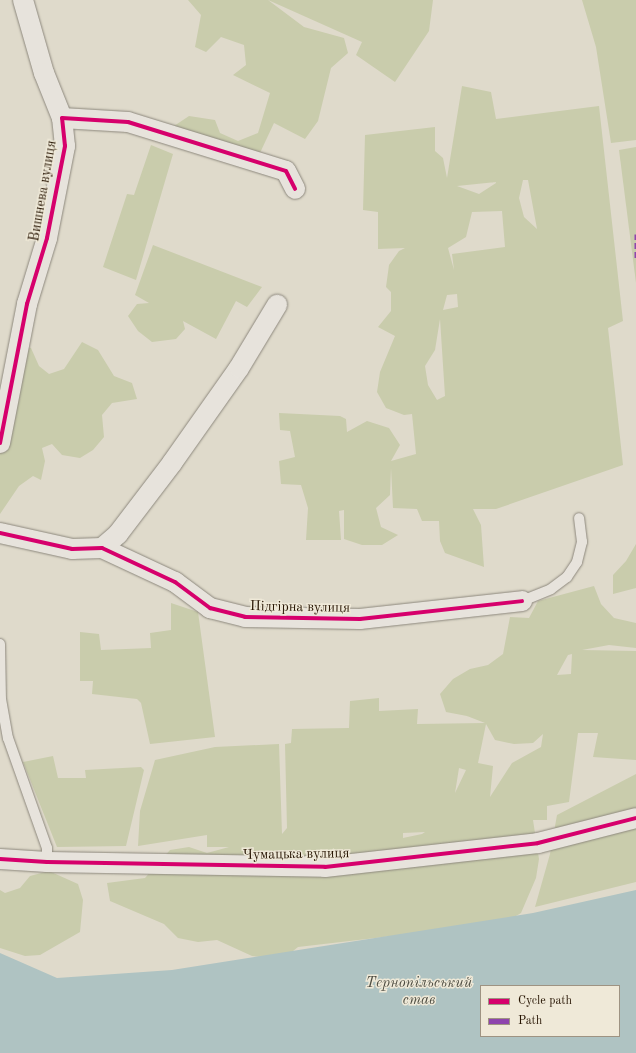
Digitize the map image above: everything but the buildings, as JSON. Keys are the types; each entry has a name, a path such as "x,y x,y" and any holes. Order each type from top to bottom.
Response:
{"street":[{"name":"Вишнева вулиця","path":"0,443 26,311 47,238 65,146 62,118 44,72 23,0"},
{"path":"62,118 128,122 286,171 295,189"},
{"path":"102,548 118,534 172,463 239,368 277,305"},
{"name":"Підгірна вулиця","path":"0,533 72,549 102,548 176,582 210,608 245,617 360,619 522,601"},
{"name":"Чумацька вулиця","path":"0,858 47,862 325,867 538,843 636,818"}],"lane":[{"path":"522,601 551,589 566,576 577,562 582,542 579,518"},
{"path":"0,644 1,699 8,738 47,848 47,862"}],"green space":[{"path":"188,0 268,0 304,27 344,38 348,53 331,68 318,121 305,139 274,123 259,155 174,126 189,116 215,120 220,133 238,141 258,133 270,93 233,75 246,65 244,45 221,37 206,52 195,47 201,15"},
{"path":"268,0 433,0 429,31 395,82 356,55 362,42"},
{"path":"582,0 636,0 636,140 611,143 596,47"},
{"path":"462,86 491,92 496,119 599,106 623,321 608,328 623,465 496,509 473,509 481,525 484,567 445,553 440,541 439,521 422,521 417,509 393,508 391,468 390,495 376,508 381,527 398,535 382,545 362,545 344,539 344,510 339,511 341,540 306,540 308,508 301,485 281,484 279,461 295,457 290,431 280,430 279,413 340,416 346,419 347,432 367,421 389,428 400,445 391,461 416,454 412,414 404,415 386,408 377,392 380,372 395,336 378,327 391,311 391,292 386,287 389,265 399,251 405,248 378,249 378,212 363,210 365,135 435,127 435,151 443,158 447,178","holes":["523,180 528,180 537,229 524,217 519,198","496,182 479,194 457,186","502,211 505,247 452,254 454,270 448,248 466,237 472,212","457,294 458,307 443,310 447,295","440,319 445,396 437,400 428,385 425,366 435,350"]},
{"path":"151,145 173,154 136,280 103,267 127,194 134,195"},
{"path":"636,147 636,283 619,150"},
{"path":"153,245 262,287 247,307 236,301 216,339 183,321 185,329 176,339 152,342 138,331 128,316 137,304 149,303 135,295"},
{"path":"82,342 98,350 114,376 132,383 137,399 112,403 102,415 104,437 93,450 80,458 62,455 52,444 42,448 45,461 41,480 33,476 19,486 0,514 0,396 11,344 31,348 39,366 49,374 64,369"},
{"path":"636,544 636,588 613,594 613,575 626,561"},
{"path":"594,586 601,604 614,618 636,623 636,648 609,645 582,650 636,651 636,760 593,757 598,733 578,733 569,802 547,806 547,820 533,820 539,859 536,878 521,913 504,923 298,947 283,959 252,956 217,940 198,942 178,938 164,924 110,901 107,883 145,878 170,850 189,847 207,853 229,847 207,847 207,835 138,846 140,811 155,760 215,747 279,744 282,834 287,828 285,744 291,743 292,729 349,728 350,701 379,698 379,711 418,709 417,724 485,723 467,716 446,712 440,694 453,679 470,669 488,665 503,654 510,617 529,618 538,601","holes":["572,654 571,674 557,675 568,655","486,724 495,740 514,744 533,743 543,734 541,747 512,763 490,797 493,766 478,763","459,768 466,770 455,793","425,832 422,834 403,838 403,833","338,850 328,862 309,859 305,852"]},
{"path":"171,603 198,612 215,737 150,744 141,703 137,699 92,694 93,681 80,681 80,632 99,634 101,650 151,648 150,633 171,630"},
{"path":"53,756 58,778 86,778 85,770 141,767 144,770 126,846 57,847 23,762"},
{"path":"636,774 636,882 535,907 550,854 557,815"},
{"path":"49,871 78,884 83,900 80,932 40,955 25,956 0,948 0,890 5,893 20,888 30,876"}],"water":[{"name":"Тернопільський став","path":"636,890 636,1053 0,1053 0,953 57,978 172,970 533,913"}],"marked path":[{"path":"636,234 636,260"}],"cycle path":[{"path":"0,443 27,304 47,238 65,146 62,118 128,122 286,171 295,189"},
{"path":"0,533 72,549 102,548 175,582 210,608 245,617 360,619 522,601"},
{"path":"0,859 47,862 325,867 538,843 636,818"}]}
